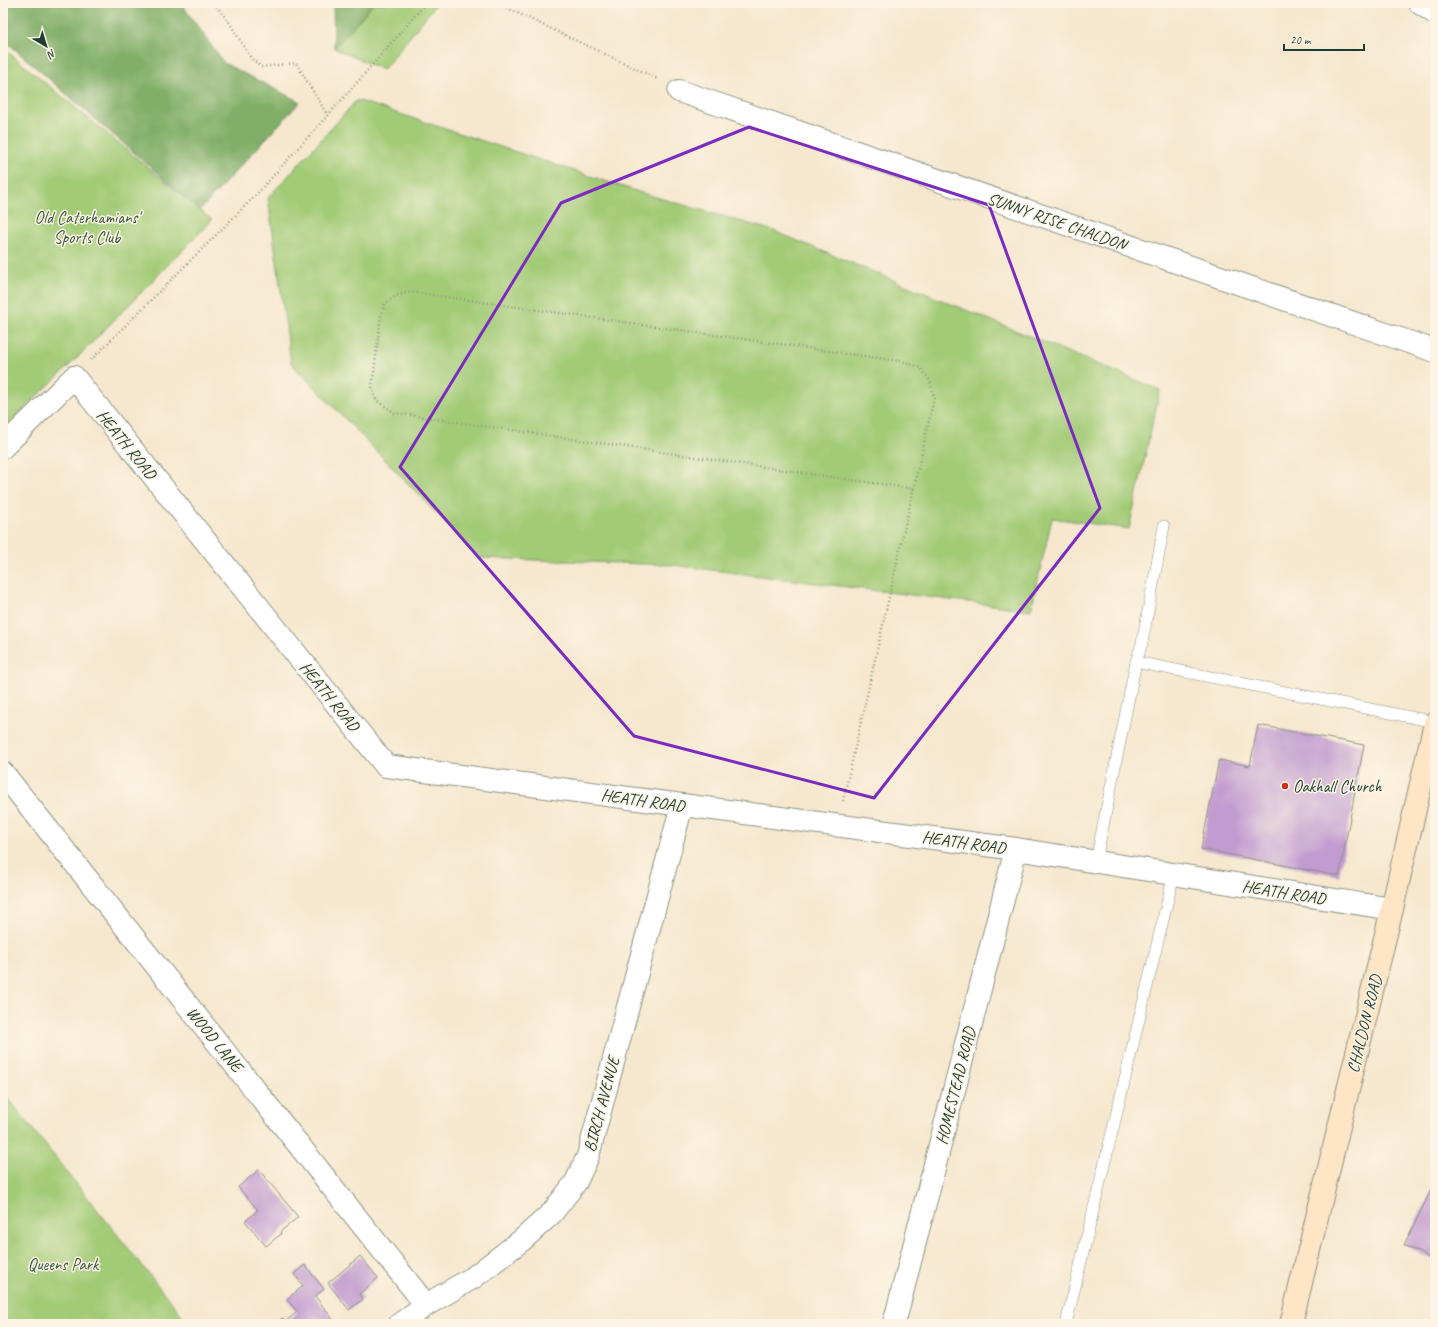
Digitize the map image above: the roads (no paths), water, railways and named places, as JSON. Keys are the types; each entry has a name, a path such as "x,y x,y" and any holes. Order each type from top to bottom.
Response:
{"main road":[{"name":"CHALDON ROAD","path":"1291,1324 1392,909 1428,783 1435,722"}],"street":[{"path":"1420,3 1435,13"},
{"name":"SUNNY RISE CHALDON","path":"679,92 1435,351"},
{"name":"HEATH ROAD","path":"3,447 74,377 386,766 1016,849 1392,909"},
{"name":"WOOD LANE","path":"3,773 426,1305"},
{"name":"BIRCH AVENUE","path":"400,1324 426,1305 474,1276 522,1240 552,1213 576,1182 588,1156 682,805"},
{"name":"HOMESTEAD ROAD","path":"894,1324 1016,849"}],"lane":[{"path":"1096,861 1136,662 1142,643 1164,526"},
{"path":"1136,662 1435,722"},
{"path":"1066,1324 1174,874"}],"place":[{"name":"Oakhall Church","path":"1285,786"}],"park label":[{"name":"Old Caterhamians' Sports Club","path":"87,227"},
{"name":"Queens Park","path":"63,1264"}]}
